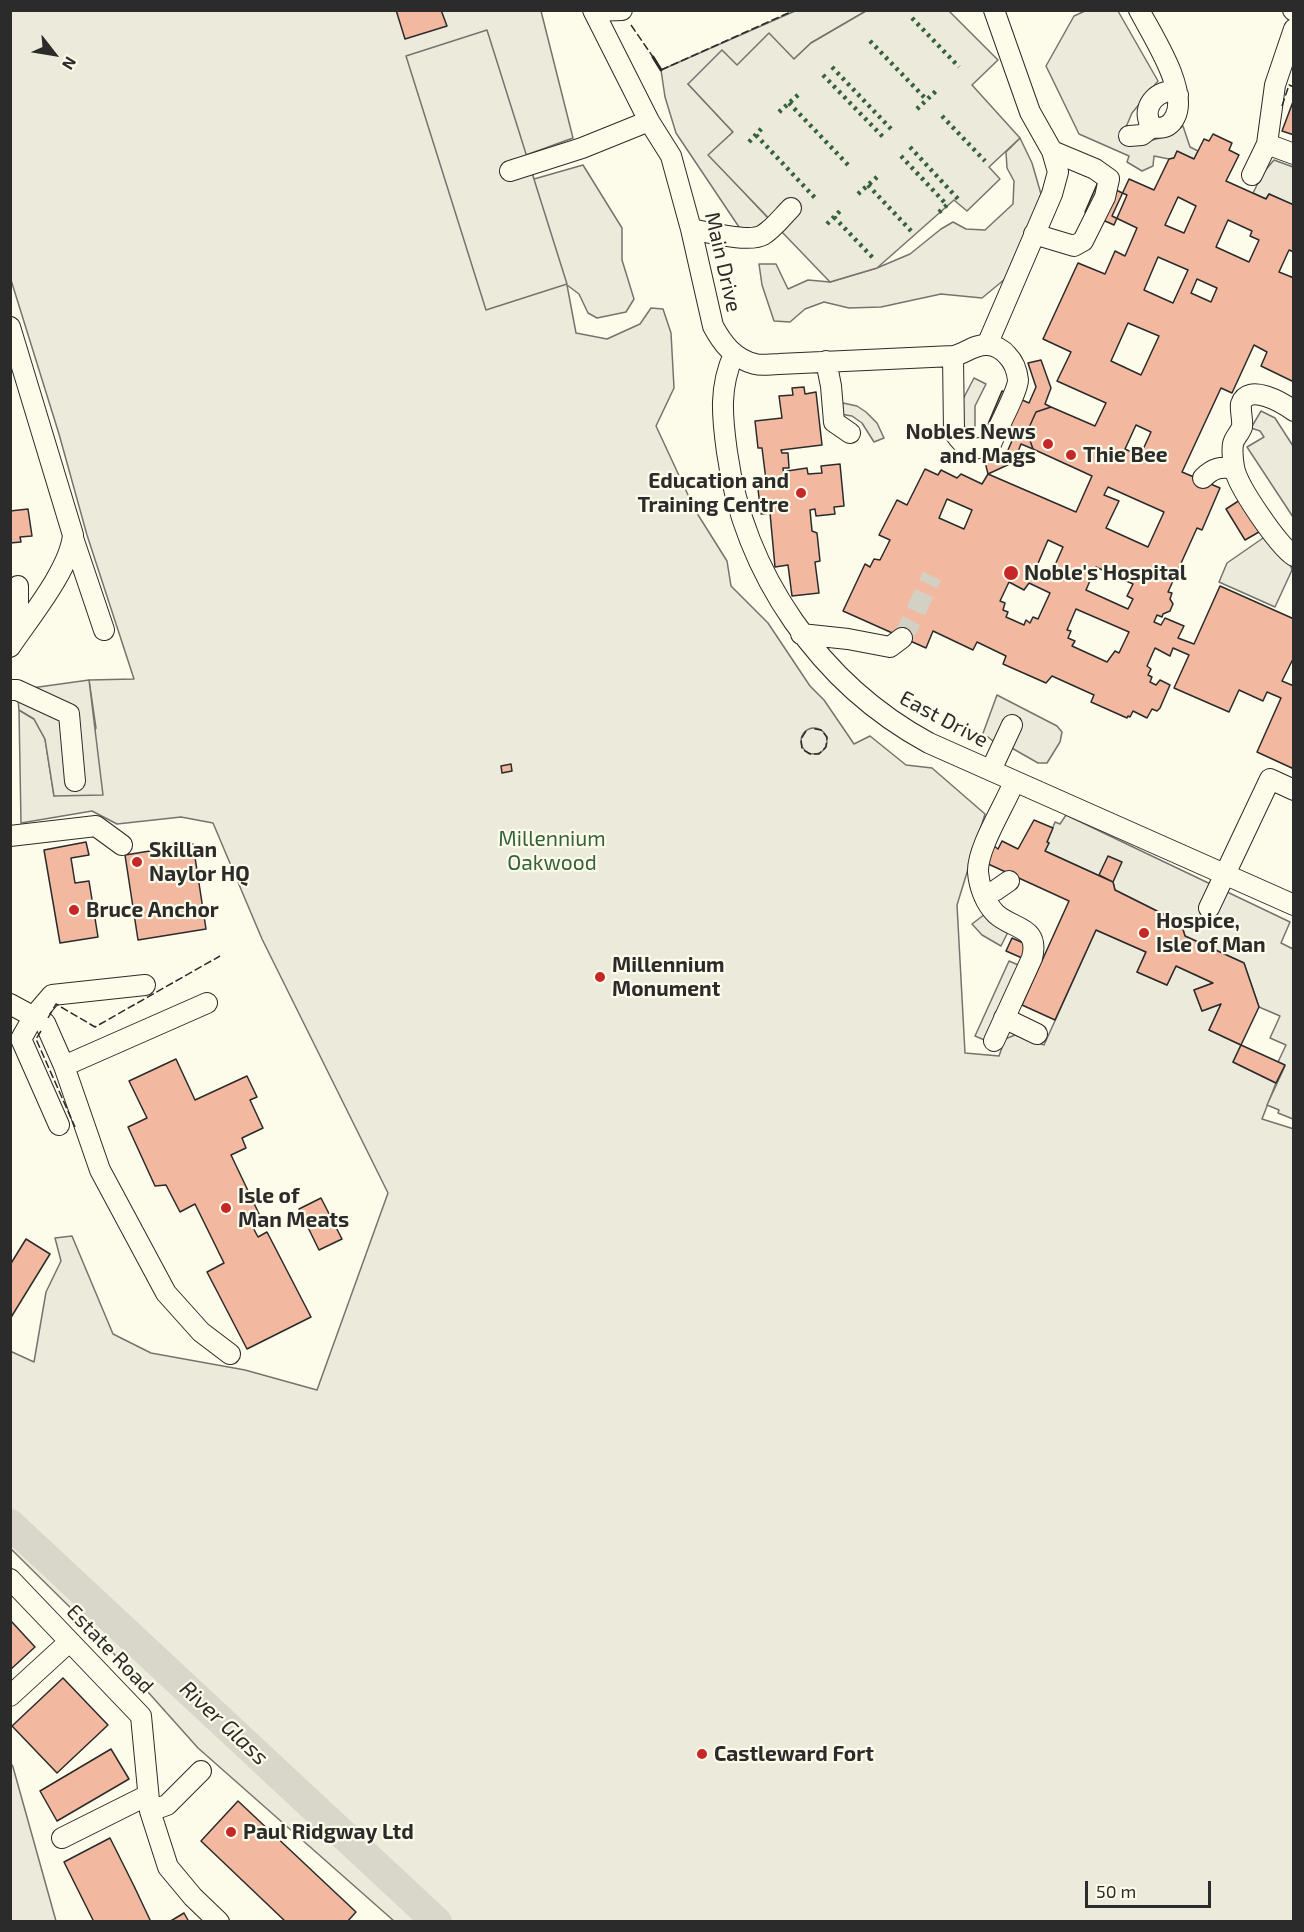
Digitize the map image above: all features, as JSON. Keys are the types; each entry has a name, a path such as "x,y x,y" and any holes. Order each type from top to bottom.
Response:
{"street":[{"path":"593,11 622,10"},
{"path":"1139,10 1170,72 1160,96 1147,110 1148,121 1152,127"},
{"name":"Main Drive","path":"593,11 649,121 671,156 691,229 713,326 720,340 734,354"},
{"path":"987,345 1052,194 1058,172 1052,151 1030,112 1001,12"},
{"path":"1252,175 1267,144 1275,85 1293,29"},
{"path":"1129,136 1142,135 1152,127 1160,128 1173,123 1180,104 1160,96"},
{"path":"510,171 582,148 649,121"},
{"path":"1267,144 1293,154"},
{"path":"1034,234 1074,246 1083,242 1106,197 1109,179 1095,169 1052,151"},
{"path":"691,229 733,237 757,237 764,235 791,208"},
{"path":"10,327 104,630"},
{"path":"734,354 755,364 953,356 963,354 972,348 987,345 997,347 1006,353 1015,365 1018,383 991,444 981,449 968,447 954,432 953,356"},
{"name":"East Drive","path":"734,354 723,381 723,426 731,481 747,532 777,597 801,634 842,680 904,730 929,743 1293,905"},
{"path":"826,361 834,422 850,433"},
{"path":"1293,411 1284,404 1258,393 1246,397 1241,405 1242,428 1233,444 1234,469 1243,490 1293,556"},
{"path":"1203,478 1211,470 1223,466 1234,469"},
{"path":"10,647 66,564 72,548 73,535"},
{"path":"10,625 18,614 18,586"},
{"path":"801,634 848,639 890,648 902,638"},
{"path":"10,690 17,690 69,714 75,781"},
{"path":"991,770 1012,724"},
{"path":"1209,908 1270,779 1293,790"},
{"path":"994,1041 1035,947 1028,932 996,914 984,896 978,870 981,853 1014,782"},
{"path":"10,836 96,826 122,845"},
{"path":"984,896 1009,881"},
{"path":"59,1125 21,1039 40,1019 52,995 145,985"},
{"path":"64,1066 207,1003"},
{"path":"10,1004 40,1019 64,1066 100,1170 166,1293 201,1332 231,1354"},
{"path":"1004,1018 1037,1034"},
{"name":"Estate Road","path":"10,1579 141,1716 149,1803 168,1867 193,1897 219,1922"},
{"path":"10,1696 69,1642"},
{"path":"62,1838 149,1803 167,1806 201,1771"}],"green space":[{"name":"Millennium Oakwood","path":"11,11 541,11 573,138 526,155 534,179 583,165 622,228 622,260 634,299 626,312 597,318 588,313 579,294 567,285 576,333 607,339 640,324 651,308 663,309 671,333 674,388 656,426 695,510 727,561 731,586 768,623 810,686 824,700 854,744 870,736 906,765 932,768 985,814 957,905 965,1053 999,1056 1005,1039 1015,1035 1044,1045 1096,930 1146,952 1137,972 1167,985 1176,966 1213,983 1194,990 1202,1011 1221,1004 1209,1030 1241,1045 1233,1062 1276,1083 1262,1119 1294,1129 1293,1921 394,1921 198,1748 89,1626 11,1549 10,1351 34,1362 46,1292 61,1261 55,1238 72,1236 113,1334 151,1353 245,1370 317,1390 388,1193 262,939 213,823 181,817 117,824 92,811 21,823 19,710 34,719 45,739 54,796 96,728 89,680 134,679 87,535 59,434 11,280"},
{"path":"795,11 866,11 811,43 794,59 737,65 688,84 733,132 709,155 768,218 755,228 741,230 676,133 665,97 661,70"},
{"path":"1020,138 1032,163 1041,194 1033,219 1005,279 982,298 941,294 881,307 849,308 824,302 805,309 790,322 774,321 762,285 759,264 776,264 788,289 808,280 830,282 877,268 910,254 953,222 966,229 985,230 1013,204 1014,181 1007,168 1006,152"},
{"path":"1274,160 1293,167 1293,205 1269,194 1266,199 1253,193 1263,173"},
{"path":"11,1763 13,1767 56,1921 11,1921"}],"shaded area":[{"path":"866,11 949,11 998,60 972,85 1020,138 989,167 1000,179 967,211 954,200 877,268 830,282 708,155 733,132 688,84 722,50 737,65 769,33 794,59 811,43"},
{"path":"1085,11 1118,11 1158,81 1132,113 1126,127 1134,145 1171,135 1183,126 1190,147 1198,151 1194,159 1177,152 1174,158 1169,159 1154,156 1153,166 1142,171 1127,162 1129,156 1079,134 1046,66 1074,16"},
{"path":"487,30 567,284 486,310 406,56"},
{"path":"974,378 986,384 975,406 975,427 962,427 962,401"},
{"path":"843,403 857,406 866,412 877,423 884,438 874,442 862,423 852,416 840,414"},
{"path":"1261,411 1275,418 1293,446 1293,517 1247,447 1264,437 1260,431 1251,428"},
{"path":"1266,536 1289,560 1292,570 1275,607 1219,582 1227,563"},
{"path":"89,680 103,795 54,796 45,739 34,719 19,710 17,690"},
{"path":"997,695 1057,726 1062,732 1060,742 1047,763 1038,763 1010,747 982,736"},
{"path":"814,728 823,732 827,741 823,750 814,754 805,750 801,741 805,732"},
{"path":"1066,815 1290,922 1281,943 1293,949 1293,1119 1278,1113 1279,1110 1267,1105 1285,1066 1278,1062 1286,1045 1270,1038 1280,1016 1259,1007 1244,963 1185,936 1181,923 1115,890 1113,882 1045,851 1055,822 1060,824"},
{"path":"985,914 1008,932 1001,946 982,935 972,924"},
{"path":"1009,961 1023,967 989,1042 975,1036"}],"building":[{"path":"396,10 441,10 447,26 405,39"},
{"path":"1294,99 1294,135 1282,131"},
{"name":"Noble's Hospital","path":"1213,134 1232,143 1229,150 1239,155 1226,181 1266,199 1269,194 1294,205 1294,252 1289,250 1279,272 1294,278 1294,382 1261,366 1267,352 1254,345 1232,393 1221,388 1182,472 1220,488 1202,530 1197,528 1168,592 1172,593 1170,599 1173,604 1170,611 1162,617 1157,615 1154,622 1161,625 1165,618 1184,626 1178,638 1194,644 1220,586 1294,619 1294,657 1282,681 1294,686 1294,769 1257,752 1281,698 1267,692 1263,701 1239,690 1229,712 1174,688 1189,655 1173,648 1170,656 1155,648 1147,666 1151,669 1148,675 1152,677 1150,682 1156,685 1160,680 1170,685 1160,708 1157,711 1152,709 1147,718 1133,711 1127,718 1091,702 1094,695 1052,676 1046,683 1003,664 1006,656 977,642 973,650 933,631 926,648 843,611 865,564 870,567 874,559 880,560 890,540 879,535 897,500 907,505 925,469 938,475 941,470 957,478 961,474 982,484 988,474 1076,512 1092,476 1033,449 1027,432 1036,412 1051,407 1095,426 1106,403 1057,381 1071,352 1043,339 1078,263 1105,274 1115,251 1125,256 1137,228 1112,216 1129,179 1154,190 1169,159 1174,158 1177,151 1194,159 1204,139 1209,141","holes":["1178,197 1196,206 1184,233 1165,225","1228,220 1252,231 1250,236 1259,240 1249,262 1216,247","1158,257 1188,270 1173,303 1144,290","1197,279 1217,288 1211,302 1191,293","1128,323 1159,336 1141,375 1111,361","1136,425 1151,432 1140,456 1125,449","1108,487 1164,512 1148,547 1106,528 1119,501 1104,495","947,499 972,510 964,529 939,518","1048,540 1063,547 1051,574 1036,568","1096,567 1133,584 1127,596 1133,599 1128,609 1086,590","1009,582 1024,590 1029,583 1050,593 1038,619 1033,617 1030,623 1026,620 1024,625 1006,617 1008,612 1003,610 1005,603 1000,601","1076,609 1129,632 1119,653 1115,651 1107,662 1072,646 1075,641 1068,638 1071,631 1067,630"]},
{"path":"1098,182 1127,195 1114,225 1085,212"},
{"path":"1041,360 1051,388 1045,404 1051,407 1036,412 1027,432 1033,449 1021,444 1014,462 988,474 985,462 1008,450 1014,436 988,424 1002,391 1029,403 1036,387 1028,363"},
{"name":"Education and Training Centre","path":"804,387 805,394 816,392 822,445 781,450 782,453 788,453 789,468 783,468 784,477 788,476 787,471 807,468 808,474 822,473 821,466 840,464 844,506 834,507 835,514 816,516 815,509 810,510 812,531 817,533 820,561 815,562 819,593 792,596 788,565 775,567 770,513 761,514 757,481 766,480 762,448 758,448 755,421 782,418 779,396 793,395 792,388"},
{"path":"1240,500 1259,532 1245,540 1226,509"},
{"path":"28,509 32,536 20,537 21,542 10,543 10,511"},
{"path":"511,764 512,771 502,773 501,766"},
{"name":"Hospice, Isle of Man","path":"1034,820 1053,828 1045,851 1113,882 1115,890 1181,923 1185,936 1244,963 1259,1007 1241,1045 1209,1030 1221,1004 1202,1011 1194,990 1213,983 1176,966 1167,985 1137,972 1146,952 1096,930 1055,1020 1022,1005 1069,901 986,863 994,846 998,849 1002,841 1018,849"},
{"name":"Bruce Anchor","path":"86,842 89,855 71,858 75,883 89,881 98,937 60,943 44,850"},
{"path":"193,844 206,929 138,940 125,855"},
{"path":"1108,856 1122,862 1113,882 1099,875"},
{"path":"1012,938 1028,945 1022,958 1006,951"},
{"path":"1241,1045 1285,1065 1276,1083 1233,1062"},
{"name":"Isle of Man Meats","path":"176,1059 195,1100 247,1076 257,1097 250,1100 263,1128 242,1138 246,1148 231,1155 261,1218 249,1220 258,1237 267,1232 311,1317 247,1349 207,1272 224,1263 195,1204 180,1212 166,1185 155,1186 128,1127 147,1118 129,1081"},
{"path":"321,1198 342,1239 319,1250 299,1209"},
{"path":"26,1239 50,1254 10,1319 10,1265"},
{"path":"12,1622 35,1647 10,1670 10,1623"},
{"path":"63,1678 108,1725 57,1773 12,1726"},
{"path":"111,1749 129,1779 57,1821 40,1791"},
{"path":"238,1801 356,1912 347,1922 286,1922 201,1841"},
{"path":"110,1838 151,1922 94,1922 64,1862"},
{"path":"184,1913 189,1922 169,1922"}],"waterway":[{"name":"River Glass","path":"10,1524 437,1922"}],"tunnel":[{"path":"902,638 932,576"}],"hedge":[{"path":"912,18 959,67"},
{"path":"870,41 926,99"},
{"path":"832,67 892,130"},
{"path":"823,75 884,138"},
{"path":"917,109 936,91"},
{"path":"779,112 798,95"},
{"path":"789,103 851,168"},
{"path":"942,116 985,161"},
{"path":"749,142 763,127"},
{"path":"756,135 817,200"},
{"path":"910,147 958,199"},
{"path":"901,156 947,205 937,214"},
{"path":"858,194 877,177"},
{"path":"868,185 912,232"},
{"path":"827,224 841,210"},
{"path":"834,217 874,259"}],"fence":[{"path":"661,70 795,10"},
{"path":"631,25 653,57"},
{"path":"1282,106 1289,85 1294,87"},
{"path":"806,731 801,739 802,749 810,754 819,754 826,747 827,737 821,730 811,728"},
{"path":"48,1018 56,1004 95,1027 220,956"},
{"path":"41,1031 36,1039 75,1127"}],"wall":[{"path":"653,57 661,70"}],"place":[{"name":"Nobles News and Mags","path":"1048,444"},
{"name":"Thie Bee","path":"1071,455"},
{"name":"Education and Training Centre","path":"801,493"},
{"name":"Noble's Hospital","path":"1011,573"},
{"name":"Skillan Naylor HQ","path":"137,862"},
{"name":"Bruce Anchor","path":"74,910"},
{"name":"Hospice, Isle of Man","path":"1144,933"},
{"name":"Millennium Monument","path":"600,977"},
{"name":"Isle of Man Meats","path":"226,1208"},
{"name":"Castleward Fort","path":"702,1754"},
{"name":"Paul Ridgway Ltd","path":"231,1832"}]}
